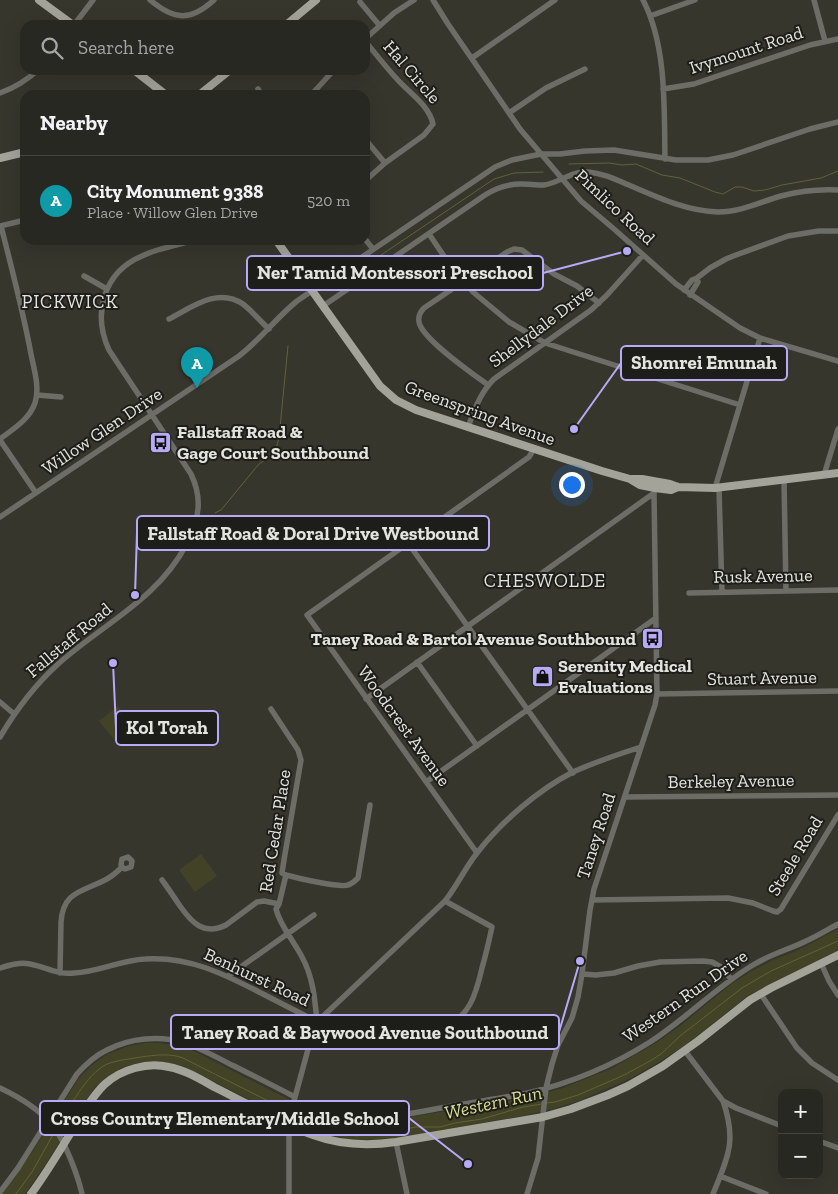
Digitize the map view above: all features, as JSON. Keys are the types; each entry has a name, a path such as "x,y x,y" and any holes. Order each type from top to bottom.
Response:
{"main road":[{"path":"39,0 67,20"},
{"path":"294,20 316,0"},
{"path":"140,75 160,90"},
{"path":"205,90 224,75"},
{"path":"0,158 20,153"},
{"name":"Greenspring Avenue","path":"280,245 380,386 404,405 630,479 642,479 655,488 670,484 678,487 717,488 838,473"},
{"path":"31,1194 42,1180 62,1141 90,1102 104,1084 126,1071 148,1066 170,1067 186,1072 290,1121 321,1138 360,1144 384,1144 578,1106 628,1086 685,1051 760,993 838,955"}],"street":[{"path":"78,20 92,0"},
{"path":"150,0 159,8 171,14 185,16 200,11 214,0"},
{"path":"370,35 394,12 414,0"},
{"name":"Pimlico Road","path":"433,0 527,138 581,201 676,284 740,328 760,338 838,361"},
{"path":"542,0 545,6"},
{"path":"472,58 555,0"},
{"path":"643,0 658,42 663,89 665,158"},
{"path":"650,16 694,0"},
{"path":"814,0 826,41"},
{"path":"360,2 380,26"},
{"name":"Ivymount Road","path":"663,89 709,79 810,45 838,39"},
{"name":"Hal Circle","path":"370,46 396,78 426,108 433,124 424,135 370,177"},
{"path":"509,112 546,88 585,69"},
{"path":"0,93 32,75"},
{"path":"316,90 329,75"},
{"name":"Willow Glen Drive","path":"0,517 244,352 256,343 286,310 312,290 495,167 512,160 541,154 560,154 585,150 614,150 665,158 708,160 733,155 810,128 838,122"},
{"path":"370,145 385,164"},
{"path":"323,306 485,195 498,188 512,184 546,184 577,173 596,174 612,178 679,205 716,212 740,209 797,192 838,190"},
{"path":"20,221 0,226 24,316 37,395 35,404 25,419 0,439 36,493"},
{"path":"684,290 692,280 726,259 788,236 819,231 838,231"},
{"path":"429,234 463,282 484,302 502,317 545,343 740,405"},
{"path":"84,276 107,289 124,266 144,255 177,245"},
{"path":"369,245 372,249"},
{"path":"488,385 438,346 422,330 418,316 424,308 514,249 522,250 554,274 584,291 599,303"},
{"name":"Shellydale Drive","path":"468,427 480,396 488,385 599,303 643,255"},
{"path":"690,295 698,282 697,278"},
{"name":"Fallstaff Road","path":"0,737 14,714 38,683 58,664 139,601 160,582 179,557 196,524 198,496 196,485 188,468 112,356 104,338 101,310 107,289"},
{"path":"169,319 209,299 222,297 241,303 269,329"},
{"path":"722,592 717,488 760,338"},
{"path":"37,395 61,397"},
{"path":"824,475 838,429"},
{"path":"534,449 529,457 408,543 573,773"},
{"path":"784,480 786,591"},
{"path":"366,699 655,488"},
{"name":"Taney Road","path":"527,1194 538,1158 546,1088 554,1057 575,1009 582,974 592,900 657,694 655,488"},
{"name":"Woodcrest Avenue","path":"408,543 307,615 477,853"},
{"name":"Rusk Avenue","path":"689,593 838,590"},
{"path":"426,782 656,618"},
{"path":"417,662 477,746"},
{"name":"Stuart Avenue","path":"657,694 838,692"},
{"path":"0,702 14,714"},
{"name":"Red Cedar Place","path":"271,709 301,756 282,874 286,875 276,909 280,921 302,956 310,975 317,1022"},
{"path":"289,1194 290,1121 312,1031 317,1022 445,901 477,853 499,828 529,801 573,773 641,747"},
{"name":"Berkeley Avenue","path":"625,797 838,795"},
{"path":"286,875 343,886 350,884 358,878 370,805"},
{"name":"Steele Road","path":"592,900 728,898 753,903 777,912 838,815"},
{"path":"60,973 61,916 66,903 81,890 110,878 122,867"},
{"path":"162,880 188,917 197,925 205,928 221,928 260,901 279,904"},
{"name":"Benhurst Road","path":"0,968 14,964 30,964 60,973 76,973 147,958 176,960 205,967 228,976 343,1034 358,1038 376,1039 435,1029 448,1024 466,1011 474,998 492,927 445,901"},
{"path":"228,976 314,915"},
{"name":"Western Run Drive","path":"370,1118 396,1116 525,1094 592,1073 643,1046 678,1022 731,979 767,957 806,941 838,924"},
{"path":"582,974 614,973 660,962 703,961 712,962 720,967 731,979"},
{"path":"821,963 838,995"},
{"path":"760,993 797,1048 812,1063 838,1080"},
{"path":"0,1192 18,1168 72,1081 91,1060 107,1050 128,1042 150,1039 174,1040 192,1046 295,1097"},
{"path":"685,1051 723,1101 728,1115 730,1140 728,1153 713,1194"},
{"path":"0,1088 25,1102 53,1126 75,1170 82,1194"},
{"path":"723,1101 778,1124"},
{"path":"396,1142 407,1194"},
{"path":"823,1142 838,1148"},
{"path":"720,1176 766,1194"}],"shaded area":[{"path":"150,524 153,524 163,539 148,551 146,548"},
{"path":"118,706 135,727 116,742 99,721"},
{"path":"201,854 217,876 195,892 179,870"},
{"path":"838,929 838,950 747,996 683,1047 657,1063 631,1078 581,1100 522,1116 386,1140 348,1139 306,1128 183,1066 170,1063 146,1062 124,1067 114,1072 94,1088 25,1194 2,1194 31,1154 79,1078 92,1065 108,1054 126,1047 145,1043 177,1046 194,1051 304,1109 349,1122 393,1120 530,1097 560,1089 611,1069 656,1043 679,1027 730,985 750,972"}],"waterway":[{"path":"569,164 636,164 662,175 680,178 723,194 735,187 754,191 765,190 821,178 838,171"},
{"path":"329,290 494,179 514,173 543,172"},
{"path":"215,513 221,510 259,464 276,449 279,438 288,346"},
{"name":"Western Run","path":"546,1103 578,1095 622,1076 650,1061 742,988 771,971 838,941"},
{"name":"Western Run","path":"57,1128 85,1084 99,1069 115,1062 157,1055 173,1055 183,1058 290,1112"},
{"name":"Western Run","path":"293,1114 333,1131 356,1136 416,1127 440,1127 542,1104"},
{"name":"Western Run","path":"16,1194 32,1172 54,1133"}],"place":[{"name":"Ner Tamid Montessori Preschool","path":"627,251"},
{"name":"City Monument 9388","path":"197,388"},
{"name":"Shomrei Emunah","path":"574,429"},
{"name":"Fallstaff Road & Gage Court Southbound","path":"161,442"},
{"name":"Fallstaff Road & Doral Drive Westbound","path":"135,595"},
{"name":"Taney Road & Bartol Avenue Southbound","path":"652,639"},
{"name":"Kol Torah","path":"113,663"},
{"name":"Serenity Medical Evaluations","path":"542,676"},
{"name":"Taney Road & Baywood Avenue Southbound","path":"580,961"},
{"name":"Cross Country Elementary/Middle School","path":"468,1164"}],"district":[{"name":"PICKWICK","path":"70,301"},
{"name":"CHESWOLDE","path":"545,580"}]}
